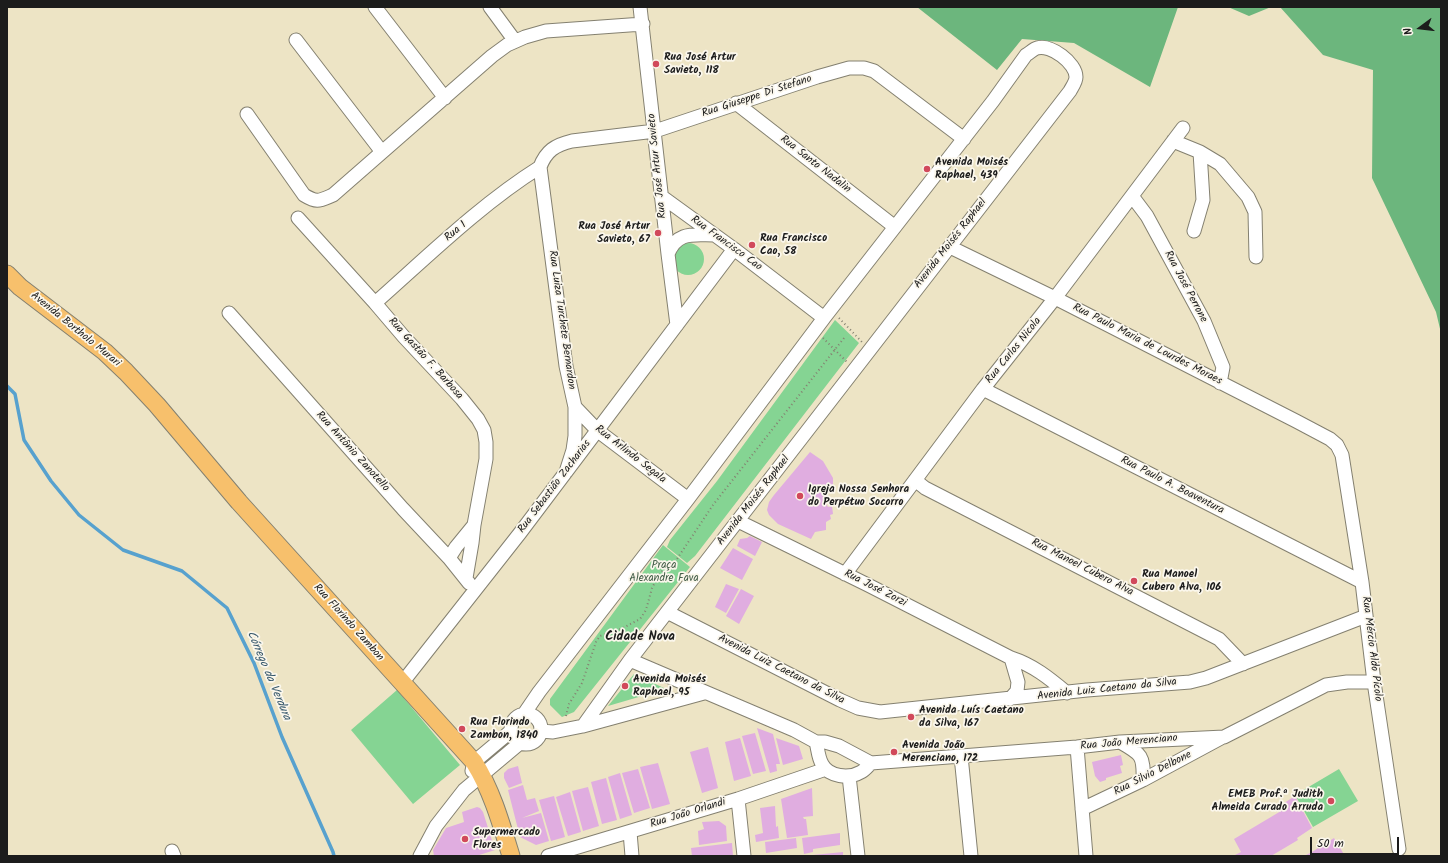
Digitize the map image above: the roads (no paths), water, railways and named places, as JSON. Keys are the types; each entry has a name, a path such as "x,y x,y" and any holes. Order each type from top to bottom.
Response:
{"main road":[{"name":"Avenida Bortholo Murari","path":"7,274 20,287 105,352 157,405"},
{"name":"Rua Florindo Zambon","path":"157,405 239,502 478,769 496,807 511,856"}],"street":[{"path":"375,7 444,98"},
{"path":"490,7 515,41"},
{"name":"Rua José Artur Savieto","path":"640,7 677,325"},
{"path":"247,114 304,195 313,200 321,200 333,195 507,44 546,31 642,24"},
{"path":"296,40 382,152"},
{"name":"Avenida Moisés Raphael","path":"524,714 539,692 688,499 824,318 964,139 1026,55 1037,48 1048,48 1060,54 1073,67 1076,78 1070,91 630,660 583,726"},
{"name":"Rua Giuseppe Di Stefano","path":"540,167 543,158 560,144 572,141 655,131 736,103 849,68 864,68 874,71 964,139"},
{"name":"Rua Santo Nadalin","path":"736,103 895,227"},
{"name":"Rua Carlos Nicola","path":"845,574 983,389 1055,298 1183,128"},
{"path":"1172,141 1200,152 1220,164 1248,197 1255,212 1256,257"},
{"path":"1194,231 1203,200 1200,152"},
{"name":"Rua 1","path":"375,303 515,183 540,167"},
{"name":"Rua Luiza Turchete Bernardon","path":"540,167 566,366 575,407 575,436 573,450 566,472"},
{"name":"Rua Francisco Cao","path":"661,196 792,292 824,318"},
{"name":"Rua José Perrone","path":"1132,196 1147,216 1204,321 1223,367 1220,383"},
{"name":"Rua Gastão F. Barbosa","path":"298,218 404,337 462,399 478,419 484,430 486,459 466,578"},
{"path":"668,254 675,241 680,237 694,234 714,235"},
{"name":"Rua Paulo Maria de Lourdes Moraes","path":"950,247 1055,298 1330,439 1340,450"},
{"name":"Rua Sebastião Zacharias","path":"402,683 598,431 734,249"},
{"name":"Rua Antônio Zanotello","path":"229,313 393,498 449,558 475,591"},
{"name":"Rua Paulo A. Boaventura","path":"983,389 1362,582"},
{"name":"Rua Arlindo Segala","path":"575,407 598,431 688,499"},
{"name":"Rua Mércio Aldo Pícolo","path":"1340,450 1344,465 1362,582 1374,682 1399,849"},
{"name":"Rua Manoel Cubero Alva","path":"915,480 925,488 1219,639 1243,664"},
{"name":"Rua José Zorzi","path":"738,521 1011,658 1025,662 1067,693"},
{"path":"449,558 474,525"},
{"name":"Avenida Luiz Caetano da Silva","path":"667,612 840,700 858,708 880,712 1190,682 1206,678 1366,616"},
{"path":"1010,699 1017,691 1018,682 1011,658"},
{"path":"630,660 704,693 794,730 816,742 825,742 839,746 871,763 860,773 842,776 826,769 822,763 816,742"},
{"name":"Rua João Merenciano","path":"871,763 1077,747 1120,742 1224,736 1326,685 1347,682 1374,682"},
{"path":"541,731 553,732 583,726 704,693"},
{"path":"420,856 436,826 468,786 478,769 511,731 514,720 524,714 529,714 537,718 541,727 541,731 536,741 531,744 520,743 514,738 511,731"},
{"name":"Rua Silvio Delbone","path":"1082,809 1143,780 1224,736"},
{"path":"1120,742 1138,753 1142,758 1143,780"},
{"path":"478,769 520,743"},
{"path":"1077,747 1086,856"},
{"path":"961,756 971,856"},
{"name":"Rua João Orlandi","path":"548,856 738,799 826,769"},
{"path":"849,776 858,856"},
{"path":"738,799 744,856"},
{"path":"630,832 632,856"}],"waterway":[{"name":"Córrego da Verdura","path":"7,386 15,394 24,440 51,481 79,515 123,550 182,571 227,608 254,663 282,737 334,856"}],"place":[{"name":"Rua José Artur Savieto, 118","path":"656,64"},
{"name":"Avenida Moisés Raphael, 439","path":"927,169"},
{"name":"Rua José Artur Savieto, 67","path":"658,233"},
{"name":"Rua Francisco Cao, 58","path":"752,245"},
{"name":"Igreja Nossa Senhora do Perpétuo Socorro","path":"800,496"},
{"name":"Rua Manoel Cubero Alva, 106","path":"1134,581"},
{"name":"Avenida Moisés Raphael, 95","path":"625,686"},
{"name":"Avenida Luís Caetano da Silva, 167","path":"911,717"},
{"name":"Rua Florindo Zambon, 1840","path":"462,729"},
{"name":"Avenida João Merenciano, 172","path":"894,752"},
{"name":"EMEB Prof.ª Judith Almeida Curado Arruda","path":"1331,801"},
{"name":"Supermercado Flores","path":"465,839"}],"district":[{"name":"Cidade Nova","path":"640,638"}],"park label":[{"name":"Praça Alexandre Fava","path":"664,572"}]}
